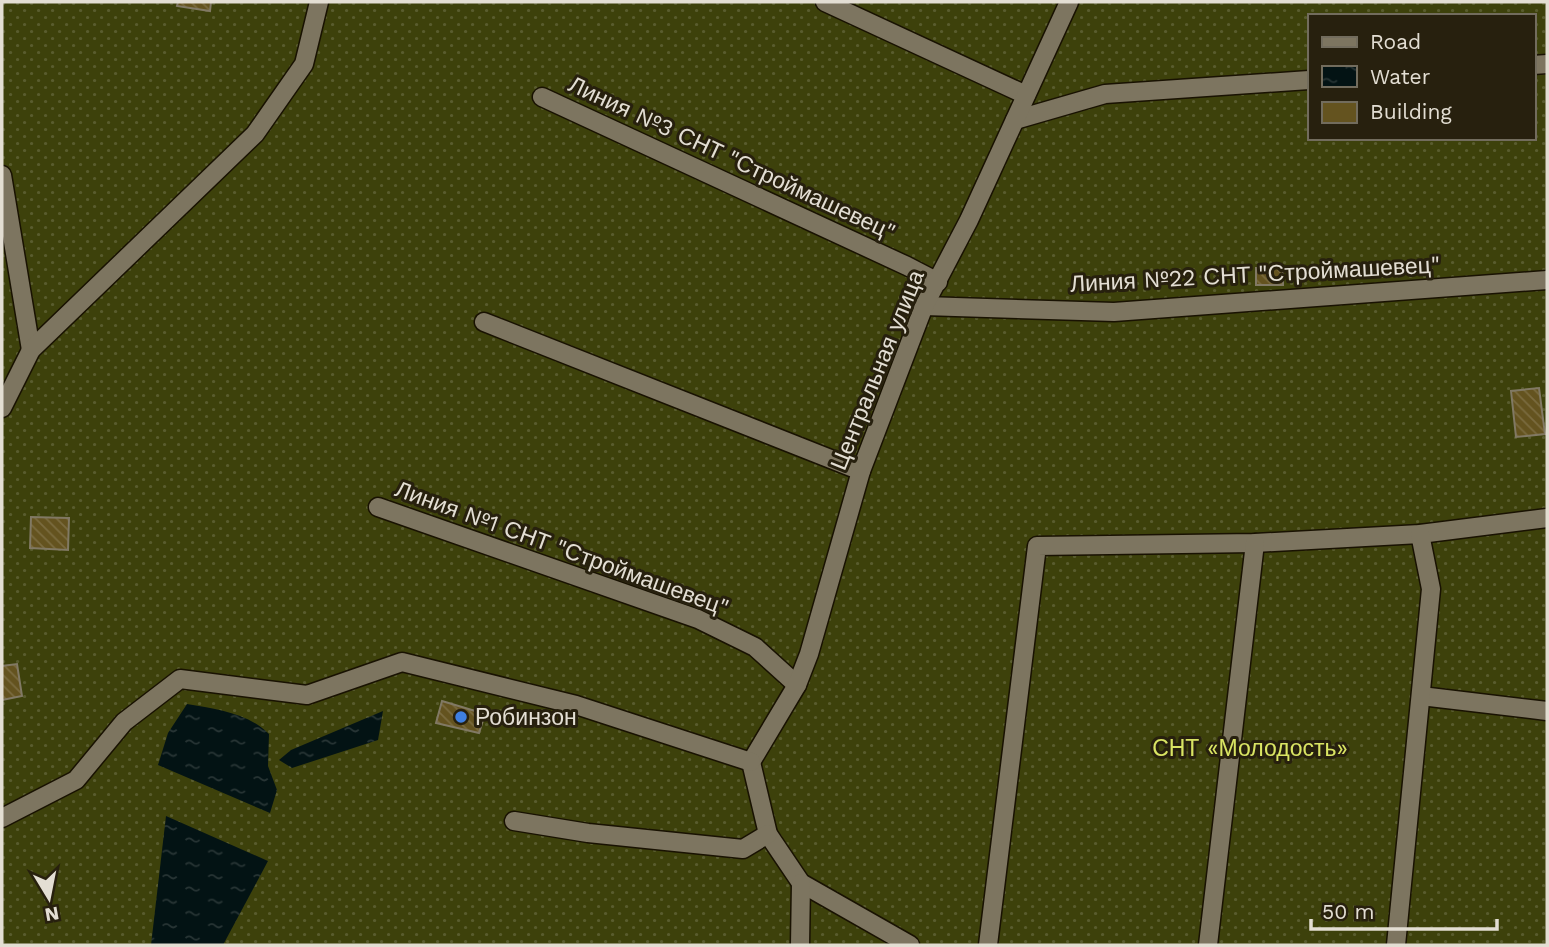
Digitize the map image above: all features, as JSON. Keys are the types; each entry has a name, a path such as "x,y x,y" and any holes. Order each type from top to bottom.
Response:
{"street":[{"path":"2,408 31,351 255,134 304,64 319,2"},
{"path":"825,2 1026,95"},
{"name":"Центральная улица","path":"751,762 797,685 809,654 861,471 924,306 938,282 1069,2"},
{"path":"1015,120 1105,94 1308,80"},
{"name":"Линия №3 СНТ \"Строймашевец\"","path":"542,97 907,265 938,282"},
{"path":"2,175 31,351"},
{"name":"Линия №22 СНТ \"Строймашевец\"","path":"924,306 1114,312 1547,280"},
{"path":"484,322 861,471"},
{"name":"Линия №1 СНТ \"Строймашевец\"","path":"378,507 698,619 755,648 797,685"},
{"path":"988,945 1037,546 1255,543 1420,534 1547,518"},
{"path":"1396,945 1431,589 1420,534"},
{"path":"1208,945 1255,543"},
{"path":"2,818 76,780 124,722 180,679 307,695 402,662 576,705 751,762 768,834 801,883 910,945"},
{"path":"1421,695 1547,711"},
{"path":"514,821 588,833 743,849 768,834"},
{"path":"800,945 801,883"}],"green space":[{"name":"СНТ «Молодость»","path":"2,2 1547,2 1547,945 2,945"}],"water":[{"path":"187,704 241,717 269,734 268,766 277,790 270,813 158,765 168,733"},
{"path":"383,711 378,740 292,768 279,760 291,750"},
{"path":"166,816 268,861 223,945 151,945"}],"building":[{"path":"178,2 211,2 210,11 177,6"},
{"path":"1256,268 1283,268 1283,285 1256,285"},
{"path":"1539,388 1545,434 1516,437 1511,391"},
{"path":"31,517 69,518 68,550 30,548"},
{"path":"17,664 22,696 2,700 2,666"},
{"path":"442,701 485,714 479,733 436,723"}],"place":[{"name":"Робинзон","path":"461,717"}]}
